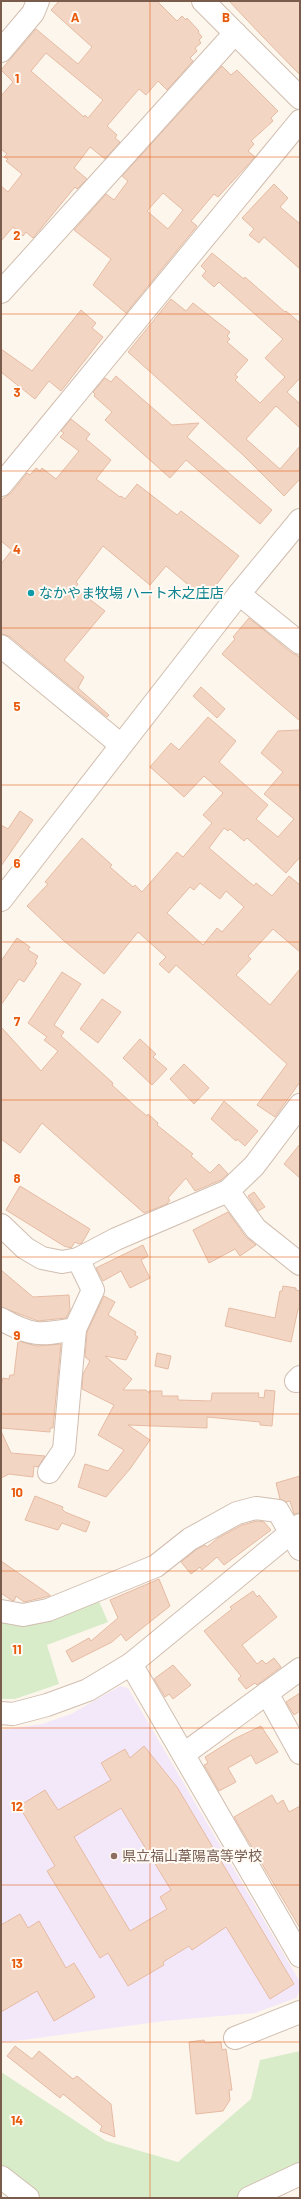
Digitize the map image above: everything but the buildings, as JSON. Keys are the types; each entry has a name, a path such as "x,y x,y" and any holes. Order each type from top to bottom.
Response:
{"street":[{"path":"1,51 33,13 38,1"},
{"path":"203,1 300,98"},
{"path":"1,292 235,33"},
{"path":"1,485 300,121"},
{"path":"1,900 239,594 300,520"},
{"path":"239,594 300,643"},
{"path":"1,646 121,745"},
{"path":"1,1225 25,1248 42,1258 62,1262 78,1258 116,1239 228,1191 254,1166 300,1106"},
{"path":"228,1191 256,1228 300,1264"},
{"path":"49,1472 64,1450 75,1330 93,1290 78,1258"},
{"path":"1,1319 18,1329 41,1335 75,1330"},
{"path":"1,1611 23,1615 48,1610 156,1566 190,1538 237,1513 256,1508 278,1511 297,1536 131,1664 88,1690 47,1705 13,1714 1,1714"},
{"path":"131,1664 300,1956"},
{"path":"184,1754 300,1669"},
{"path":"267,1693 300,1753"},
{"path":"235,2038 300,2012"},
{"path":"249,2198 300,2174"},
{"path":"1,2177 28,2198"}],"shaded area":[{"name":"県立福山葦陽高等学校","path":"120,1686 128,1688 300,1982 300,1990 296,1998 255,2013 164,2021 1,2043 1,1730 42,1724 71,1714"}],"green space":[{"path":"98,1599 108,1622 47,1645 59,1684 15,1699 1,1699 1,1619"},
{"path":"300,2051 300,2170 240,2198 36,2198 1,2170 1,2072 106,2141 178,2162 251,2099 260,2060"}],"place":[{"name":"なかやま牧場 ハート木之庄店","path":"31,593"},
{"name":"県立福山葦陽高等学校","path":"114,1856"}]}
